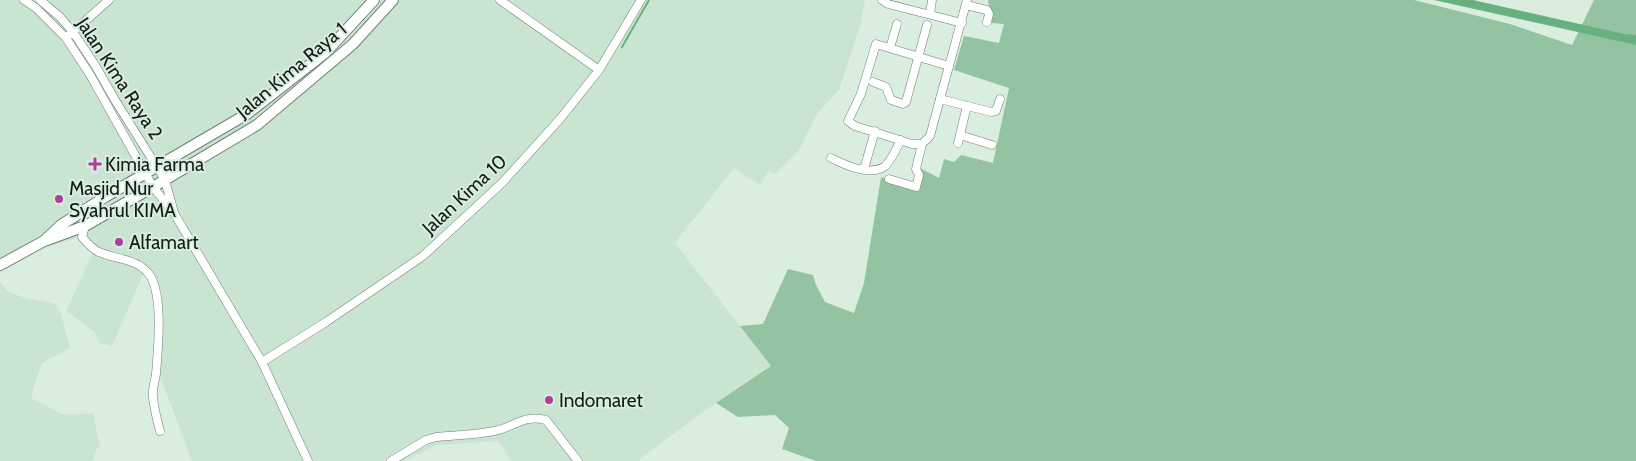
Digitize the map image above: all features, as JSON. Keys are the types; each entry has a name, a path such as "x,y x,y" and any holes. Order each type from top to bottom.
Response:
{"main road":[{"path":"0,265 44,241 80,212 247,114 324,53 374,0"},
{"name":"Jalan Kima Raya 1","path":"44,241 85,226 257,125 353,44 393,0"}],"street":[{"name":"Jalan Kima Raya 2","path":"24,0 36,8 66,38 89,73 154,187"},
{"name":"Jalan Kima Raya 2","path":"40,0 60,17 73,32 164,180"},
{"path":"66,38 109,0"},
{"path":"500,0 599,70"},
{"name":"Jalan Kima 10","path":"262,362 326,322 422,256 502,183 560,119 599,70 641,0"},
{"path":"882,0 888,4 962,23"},
{"path":"930,14 932,0"},
{"path":"889,179 916,187 919,175 916,169 922,144 930,136 967,2 987,10 987,22"},
{"path":"890,48 897,24"},
{"path":"873,82 886,87 891,100 904,103 927,25"},
{"path":"922,144 912,144 855,126 849,123 848,118 861,94 875,46 880,44 949,66"},
{"path":"940,99 994,112 1000,99"},
{"path":"958,143 967,106"},
{"path":"864,169 875,131"},
{"path":"960,135 992,145"},
{"path":"831,158 845,165 864,169 884,167 901,140"},
{"path":"164,180 174,213"},
{"path":"154,187 174,213 262,362 308,461"},
{"path":"82,237 85,226"},
{"path":"69,233 82,237 94,249 100,252 146,270 156,285 158,312 156,376 153,396 160,431"},
{"path":"392,461 426,440 494,431 527,418 538,418 546,420 578,461"}],"shaded area":[{"path":"0,0 865,0 860,26 839,90 817,114 799,150 775,174 769,171 760,185 734,168 675,243 771,366 716,403 639,459 640,461 512,461 498,441 436,445 405,461 192,461 160,376 162,293 155,276 143,274 112,346 99,343 95,332 66,311 96,246 90,241 88,236 36,251 0,273"},
{"path":"988,0 1414,0 1510,24 1572,45 1594,0 1636,0 1636,461 816,461 782,449 789,428 775,415 738,417 716,403 771,366 740,326 763,324 788,269 813,275 825,302 854,313 864,283 881,177 914,188 918,167 939,178 944,159 954,162 961,155 993,163 1009,88 954,70 964,36 999,43 1004,24 992,23"},
{"path":"1434,0 1473,0 1624,34 1636,35 1636,45"},
{"path":"0,282 7,291 22,297 56,304 61,314 70,348 42,363 31,398 62,414 93,413 100,449 97,448 92,461 0,461"}],"waterway":[{"path":"622,47 649,0"}],"place":[{"name":"Kimia Farma","path":"95,164"},
{"name":"Masjid Nur Syahrul KIMA","path":"59,199"},
{"name":"Alfamart","path":"119,242"},
{"name":"Indomaret","path":"549,400"}]}
